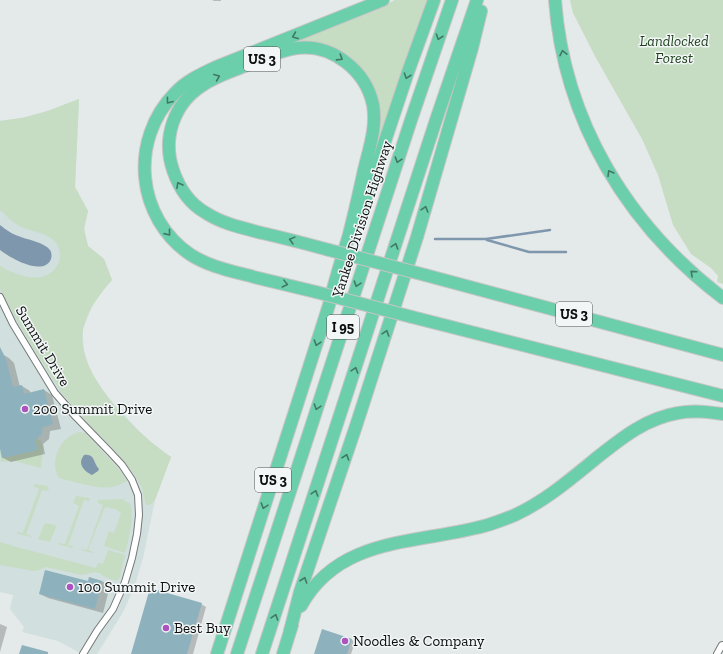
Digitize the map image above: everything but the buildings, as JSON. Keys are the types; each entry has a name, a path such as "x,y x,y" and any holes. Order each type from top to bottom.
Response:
{"highway":[{"path":"383,0 196,77 179,90 165,105 154,123 147,143 145,172 146,186 150,200 155,213 170,237 180,247 198,259 217,267 723,396"},
{"path":"329,305 338,285 401,93 434,0"},
{"name":"Yankee Division Highway","path":"236,654 411,120 452,0"},
{"name":"I 95","path":"262,654 436,120 478,0"},
{"path":"290,631 300,592 349,448 419,230 470,55 483,0"},
{"path":"555,0 562,50 573,94 588,133 604,164 631,205 658,238 688,268 723,298"},
{"name":"US 3","path":"217,654 329,305 334,283 351,225 374,126 374,113 372,100 368,89 363,79 356,71 348,63 333,54 318,49 297,48 279,53 202,85 192,93 173,120 169,147 170,161 179,185 190,200 205,213 222,221 330,250 426,275 723,355"},
{"path":"282,654 302,603 314,586 324,576 353,556 367,550 383,546 475,528 503,520 524,511 543,500 622,438 646,424 665,416 683,412 723,414"}],"street":[{"name":"Summit Drive","path":"0,297 13,324 56,393 76,417 122,465 136,487 138,495 137,528 132,558 125,582 113,609 97,630 83,654"},
{"path":"717,654 723,645"}],"shaded area":[{"path":"79,99 75,187 88,211 84,229 88,246 104,259 112,280 93,304 83,329 84,351 93,375 113,403 140,432 171,457 155,500 143,558 134,588 123,612 97,654 82,654 58,641 22,632 24,627 10,609 13,595 0,592 0,121 22,118 49,111"}],"green space":[{"path":"395,0 427,0 374,153 378,126 347,57 282,47"},
{"name":"Landlocked Forest","path":"570,0 723,0 723,284 717,282 718,276 711,268 691,254 673,225 658,175 642,139 596,58 573,13"},
{"path":"79,99 75,187 88,211 84,229 88,246 104,259 112,280 88,315 83,329 83,347 89,365 98,384 111,402 142,434 171,457 155,500 150,505 147,505 145,502 142,488 134,474 119,455 80,415 61,392 23,332 0,289 0,266 23,276 36,278 42,277 48,275 54,270 59,263 60,255 58,246 54,240 45,235 19,226 0,210 0,121 37,114"},
{"path":"79,432 87,435 118,468 127,481 116,486 106,488 59,478 55,464 58,450 66,439"},
{"path":"37,438 42,443 43,447 41,468 15,461 1,462 0,449 3,458 37,450 35,439"},
{"path":"35,484 47,486 49,489 46,491 42,490 26,534 31,537 17,533 23,533 39,489 33,486"},
{"path":"76,496 89,498 90,500 84,500 68,545 73,546 72,548 58,544 65,544 79,506 73,503"},
{"path":"124,499 124,501 128,502 130,505 132,511 128,543 125,553 104,546 109,531 114,533 121,513 115,509 105,507 88,550 93,552 81,550 87,550 103,505 98,503 98,500"},
{"path":"45,523 55,525 56,527 50,542 38,539"},
{"path":"0,542 96,568 98,563 103,564 108,550 125,555 120,577 118,580 114,580 94,572 82,575 46,567 34,571 0,565"}],"water":[{"path":"0,225 16,235 48,248 51,254 50,261 46,265 40,267 33,266 17,261 0,250"},
{"path":"84,455 92,457 99,469 92,475 82,467 81,461"}],"waterway":[{"path":"435,239 486,239 550,230"},
{"path":"487,240 529,252 566,252"}],"place":[{"name":"200 Summit Drive","path":"25,409"},
{"name":"100 Summit Drive","path":"70,587"},
{"name":"Best Buy","path":"166,628"},
{"name":"Noodles & Company","path":"345,641"}]}
